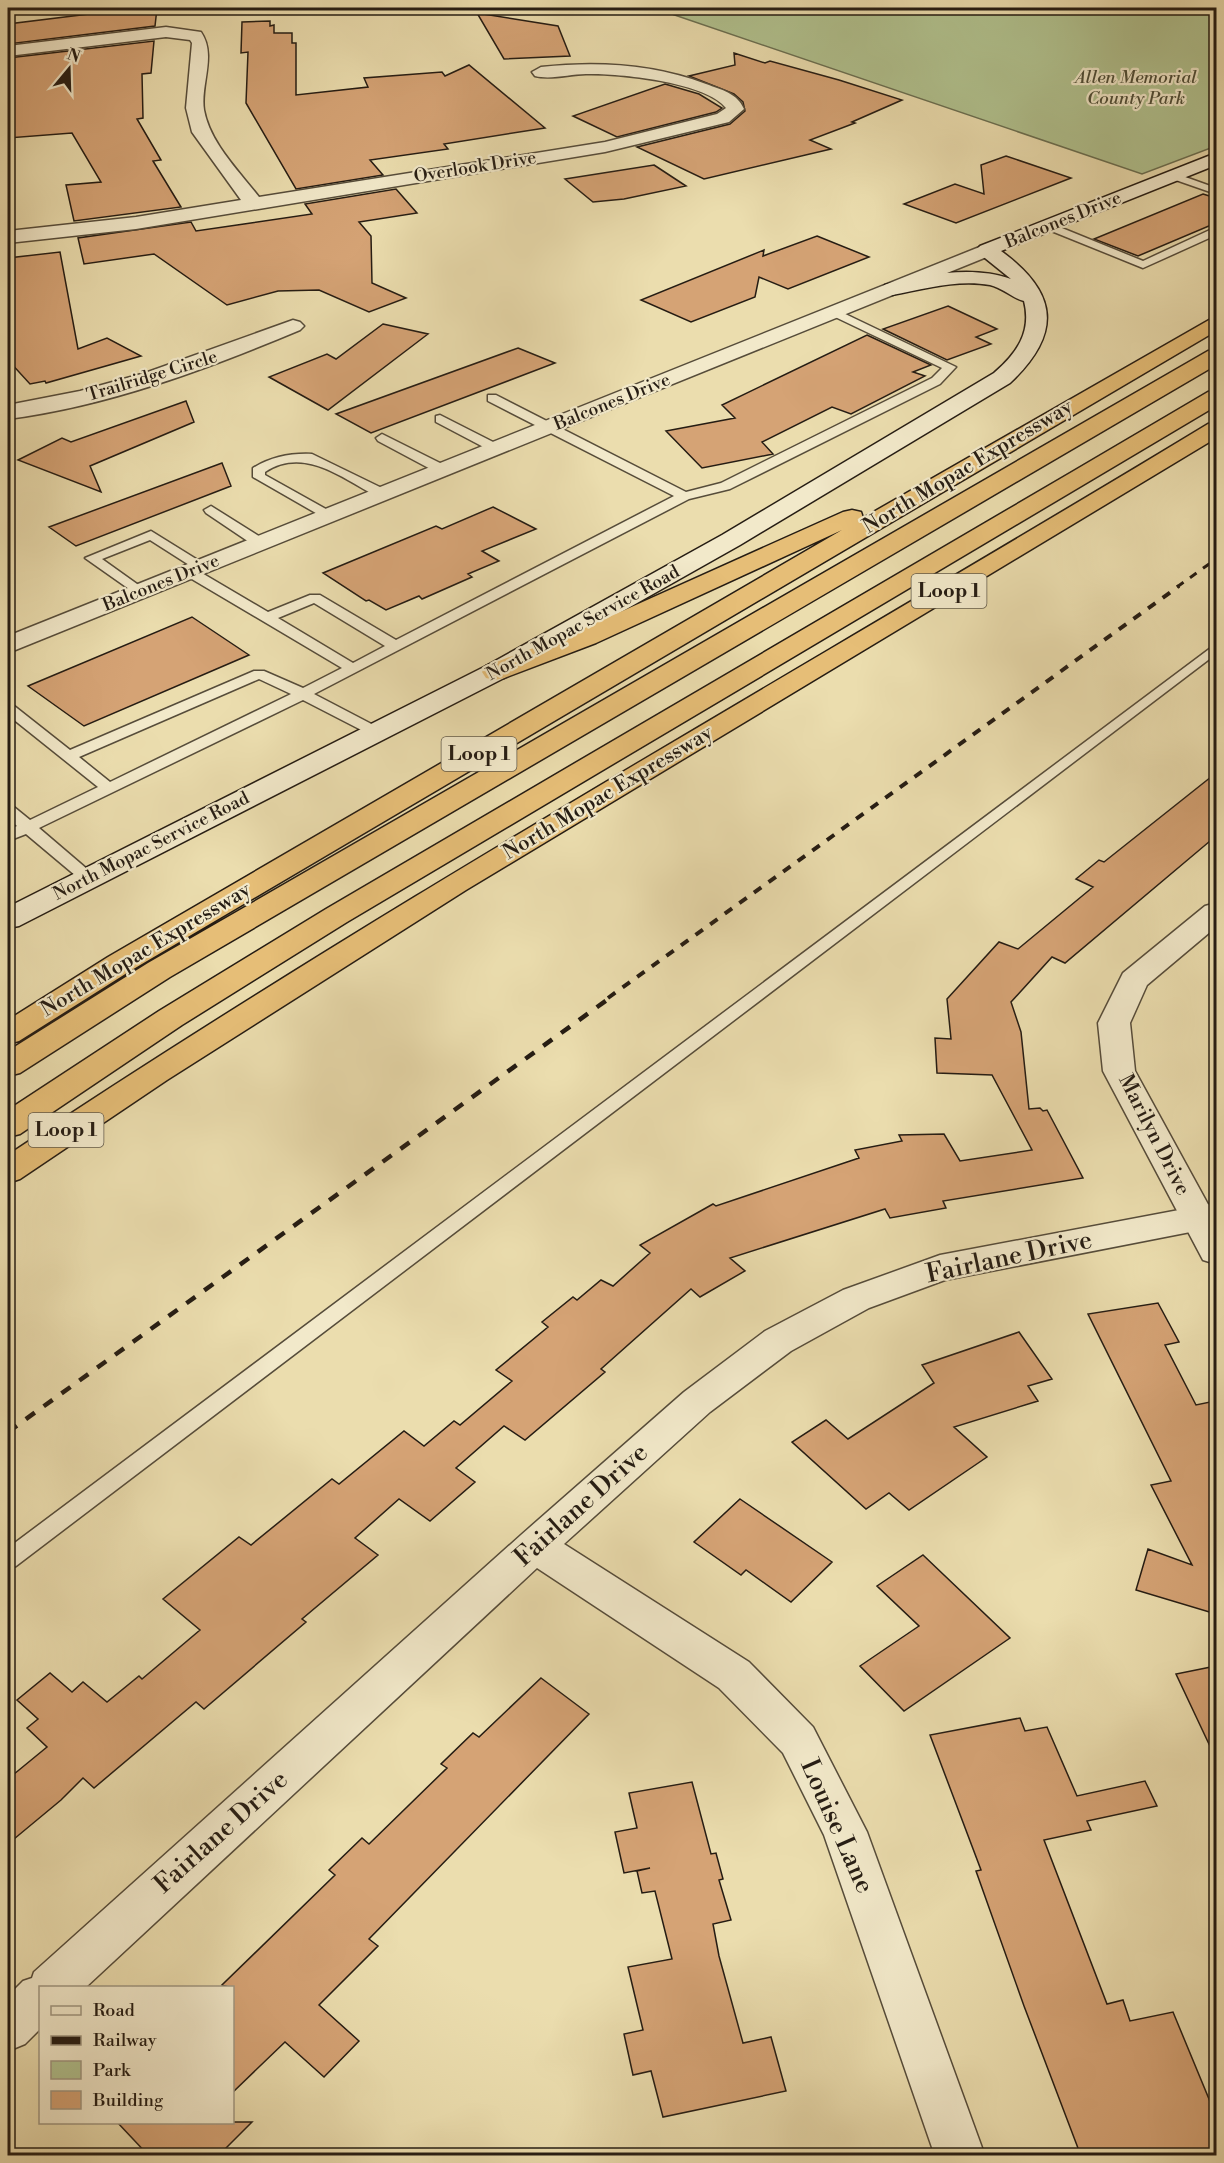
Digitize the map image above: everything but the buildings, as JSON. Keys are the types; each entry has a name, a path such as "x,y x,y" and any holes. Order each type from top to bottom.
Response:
{"highway":[{"name":"North Mopac Expressway","path":"8,1034 119,964 829,551 950,476 1216,322"},
{"path":"1035,461 1140,390 1216,343"},
{"path":"8,1065 159,970 1216,356"},
{"path":"8,1126 92,1068 364,898 1216,397"},
{"path":"1043,499 1216,417"},
{"name":"North Mopac Expressway","path":"8,1171 125,1090 327,961 501,855 1066,522 1216,429"},
{"path":"495,672 587,637 802,538 950,476"}],"street":[{"path":"8,51 147,34 184,33 195,36 200,43 195,108 201,132 254,204"},
{"name":"Overlook Drive","path":"8,237 136,223 605,147 723,118 735,109 727,99 699,87 639,71 571,68 541,72"},
{"name":"Balcones Drive","path":"8,645 1216,159"},
{"name":"North Mopac Service Road","path":"8,919 495,672 722,545 1002,378 1021,363 1034,342 1039,320 1027,283 987,250"},
{"path":"892,289 957,278 979,277 1009,284 1034,301"},
{"name":"Trailridge Circle","path":"8,412 49,406 142,383 216,359 293,326"},
{"name":"Marilyn Drive","path":"1210,1228 1119,1071 1114,1023 1134,980 1216,912"},
{"name":"Fairlane Drive","path":"53,1986 535,1546 697,1402 778,1341 856,1299 940,1268 1210,1228"},
{"name":"Louise Lane","path":"535,1546 734,1675 798,1740 845,1832 960,2156"},
{"path":"8,2028 39,1998"}],"lane":[{"path":"1174,176 1216,191"},
{"path":"1048,226 1143,265 1216,231"},
{"path":"8,836 397,647 684,495 725,486 936,381 950,368 835,312"},
{"path":"492,398 684,495"},
{"path":"440,419 497,448"},
{"path":"382,438 443,470"},
{"path":"328,516 259,477 258,471 266,465 300,457 312,458 383,494"},
{"path":"211,510 260,543"},
{"path":"139,592 92,558 152,534 196,569 267,617 353,669"},
{"path":"267,617 315,598 397,647"},
{"path":"8,1560 1216,648"},
{"path":"68,756 259,674 376,732"},
{"path":"11,714 108,788"},
{"path":"8,810 88,878"}],"green space":[{"name":"Allen Memorial County Park","path":"654,8 1216,8 1216,146 1142,174"}],"railway":[{"path":"1177,587 1216,559"},
{"path":"608,998 1179,586"},
{"path":"8,1432 611,997"}]}
